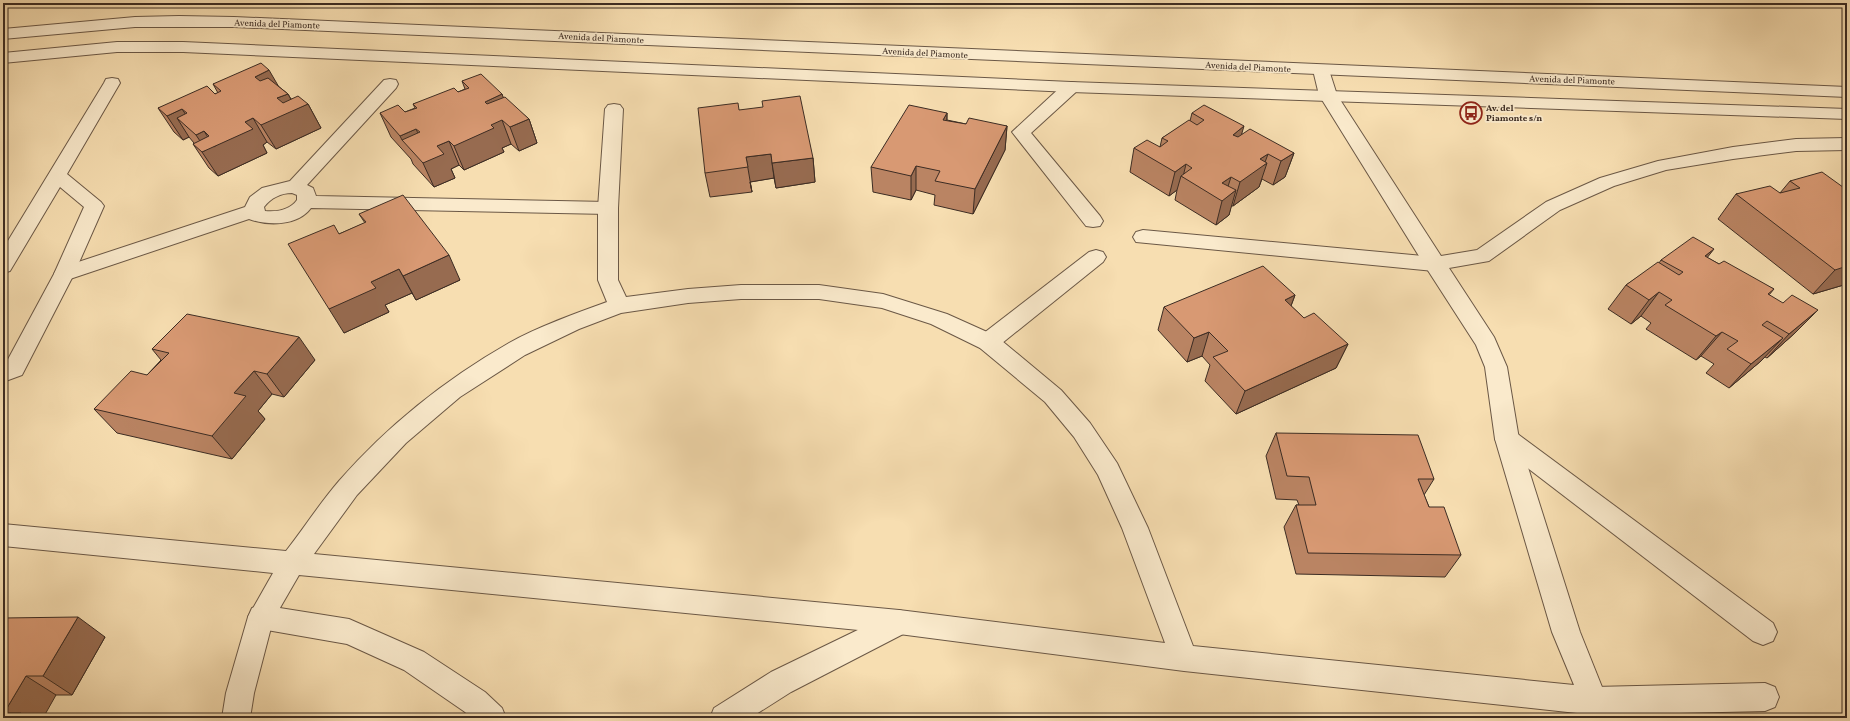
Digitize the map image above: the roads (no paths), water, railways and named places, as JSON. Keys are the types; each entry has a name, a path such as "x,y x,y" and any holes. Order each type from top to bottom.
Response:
{"street":[{"name":"Avenida del Piamonte","path":"3,34 135,22 195,21 1847,92"},
{"path":"3,58 117,47 183,47 1071,87 1847,114"},
{"path":"1321,70 1328,95 1488,349 1496,367 1507,439 1566,632 1599,709"},
{"path":"3,266 112,83"},
{"path":"390,84 300,194 295,212 278,218 262,218 256,215 254,206 258,200 270,191 279,188 300,194 608,208"},
{"path":"1071,87 1021,132 1093,221"},
{"path":"614,109 608,208 608,280 619,306"},
{"path":"1143,237 1434,264 1482,256 1553,206 1607,182 1664,165 1733,152 1796,145 1847,144"},
{"path":"3,374 14,369 64,274 94,206 57,174"},
{"path":"64,274 254,211"},
{"path":"988,342 1096,257"},
{"path":"236,718 240,693 261,617 293,562 348,488 398,436 452,391 517,349 571,323 619,306 688,296 733,292 819,292 883,302 939,319 988,342 1053,396 1082,430 1108,470 1135,528 1184,658"},
{"path":"1507,439 1764,632"},
{"path":"3,535 899,622 1599,709 1765,697"},
{"path":"261,617 349,632 414,661 475,702 492,718"},
{"path":"724,718 781,682 899,622"}],"place":[{"name":"Av. del Piamonte s/n","path":"1471,113"}]}
